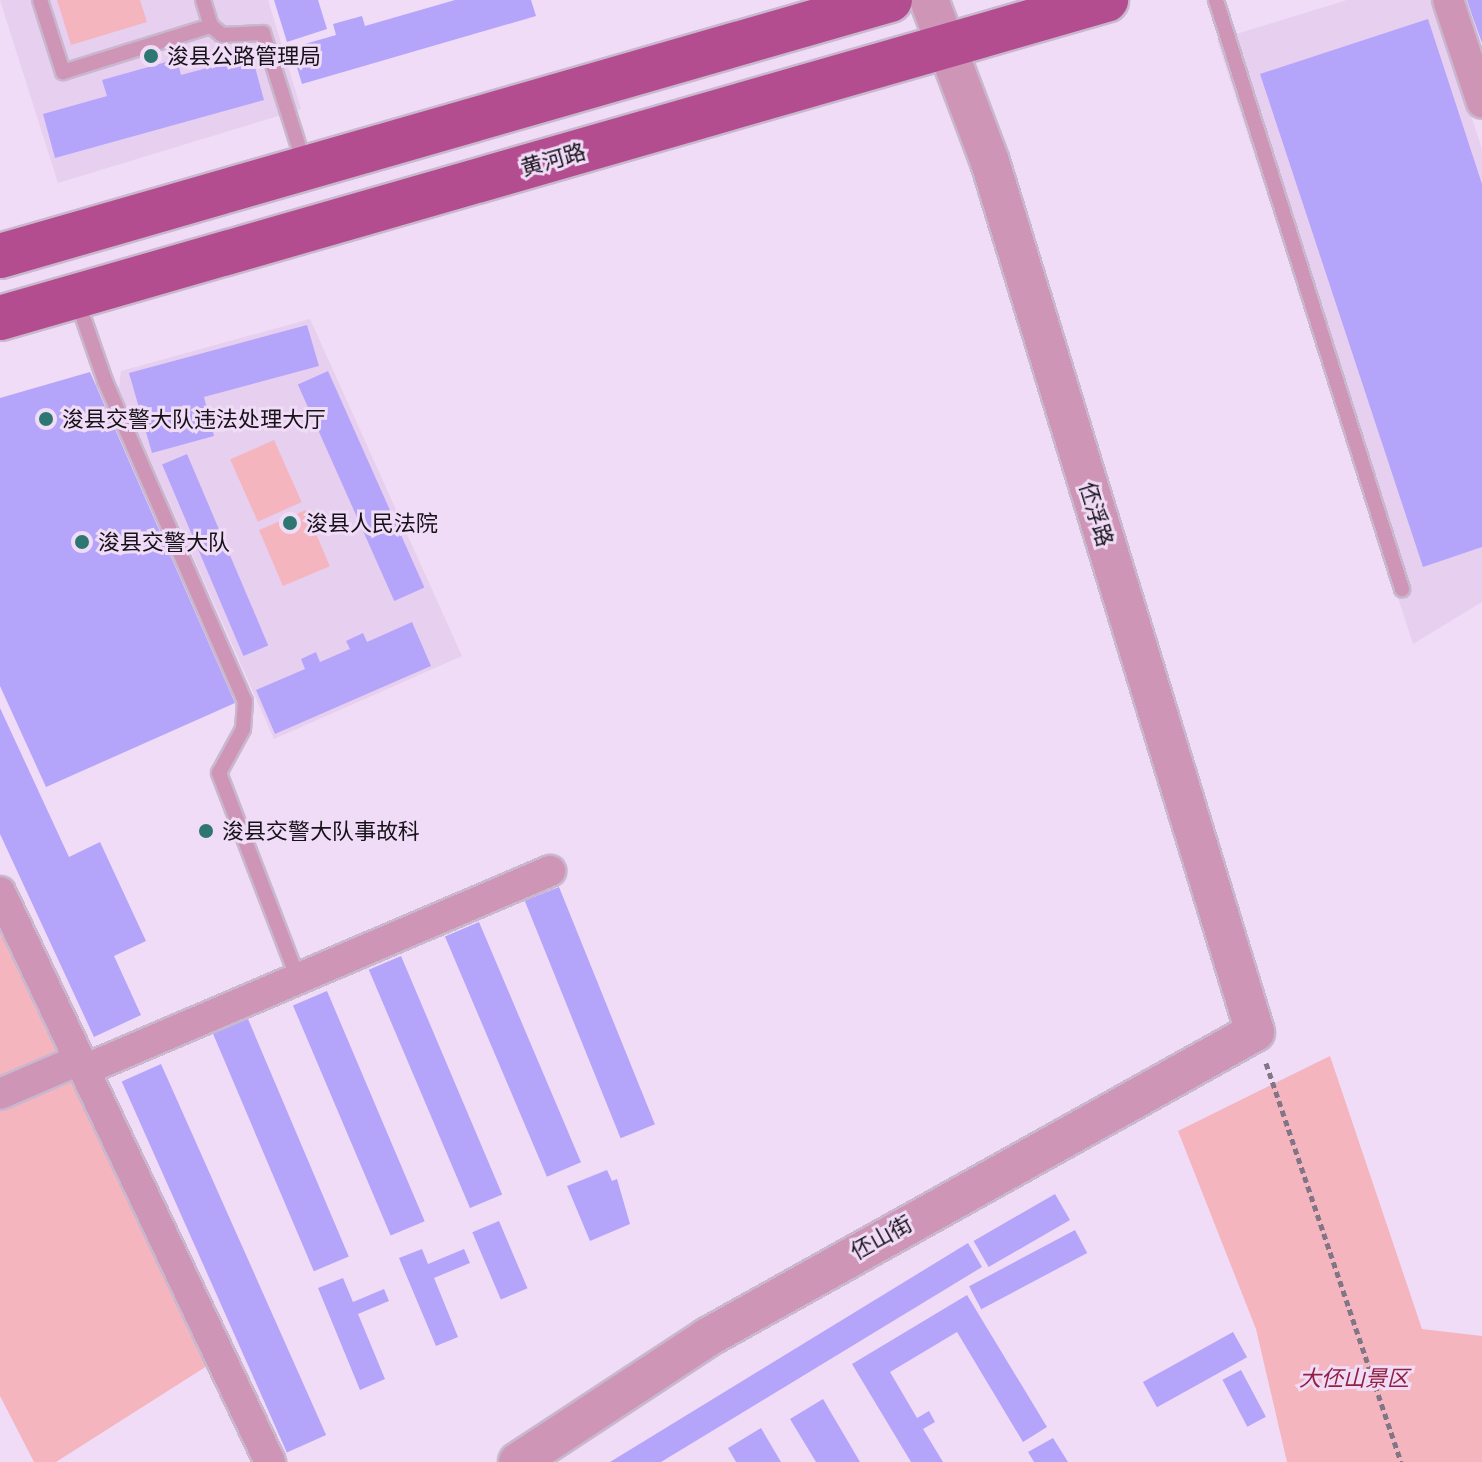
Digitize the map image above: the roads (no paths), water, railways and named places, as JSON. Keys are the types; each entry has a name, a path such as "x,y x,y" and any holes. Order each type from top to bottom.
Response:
{"main road":[{"path":"0,256 890,0"},
{"name":"黄河路","path":"0,318 1106,0"}],"street":[{"name":"伾浮路","path":"929,0 990,162 1255,1032"},
{"path":"1448,0 1482,103"},
{"path":"0,1094 82,1065 550,871"},
{"path":"0,892 270,1462"},
{"name":"伾山街","path":"518,1462 721,1329 1255,1032"}],"lane":[{"path":"40,0 63,72 211,26"},
{"path":"203,0 211,26 222,35 263,33 305,169"},
{"path":"1216,0 1402,589"},
{"path":"75,296 105,381 245,701 243,729 219,773 297,976"}],"place":[{"name":"浚县公路管理局","path":"151,56"},
{"name":"浚县交警大队违法处理大厅","path":"46,419"},
{"name":"浚县人民法院","path":"290,523"},
{"name":"浚县交警大队","path":"82,542"},
{"name":"浚县交警大队事故科","path":"206,831"}],"park label":[{"name":"大伾山景区","path":"1354,1378"}]}
